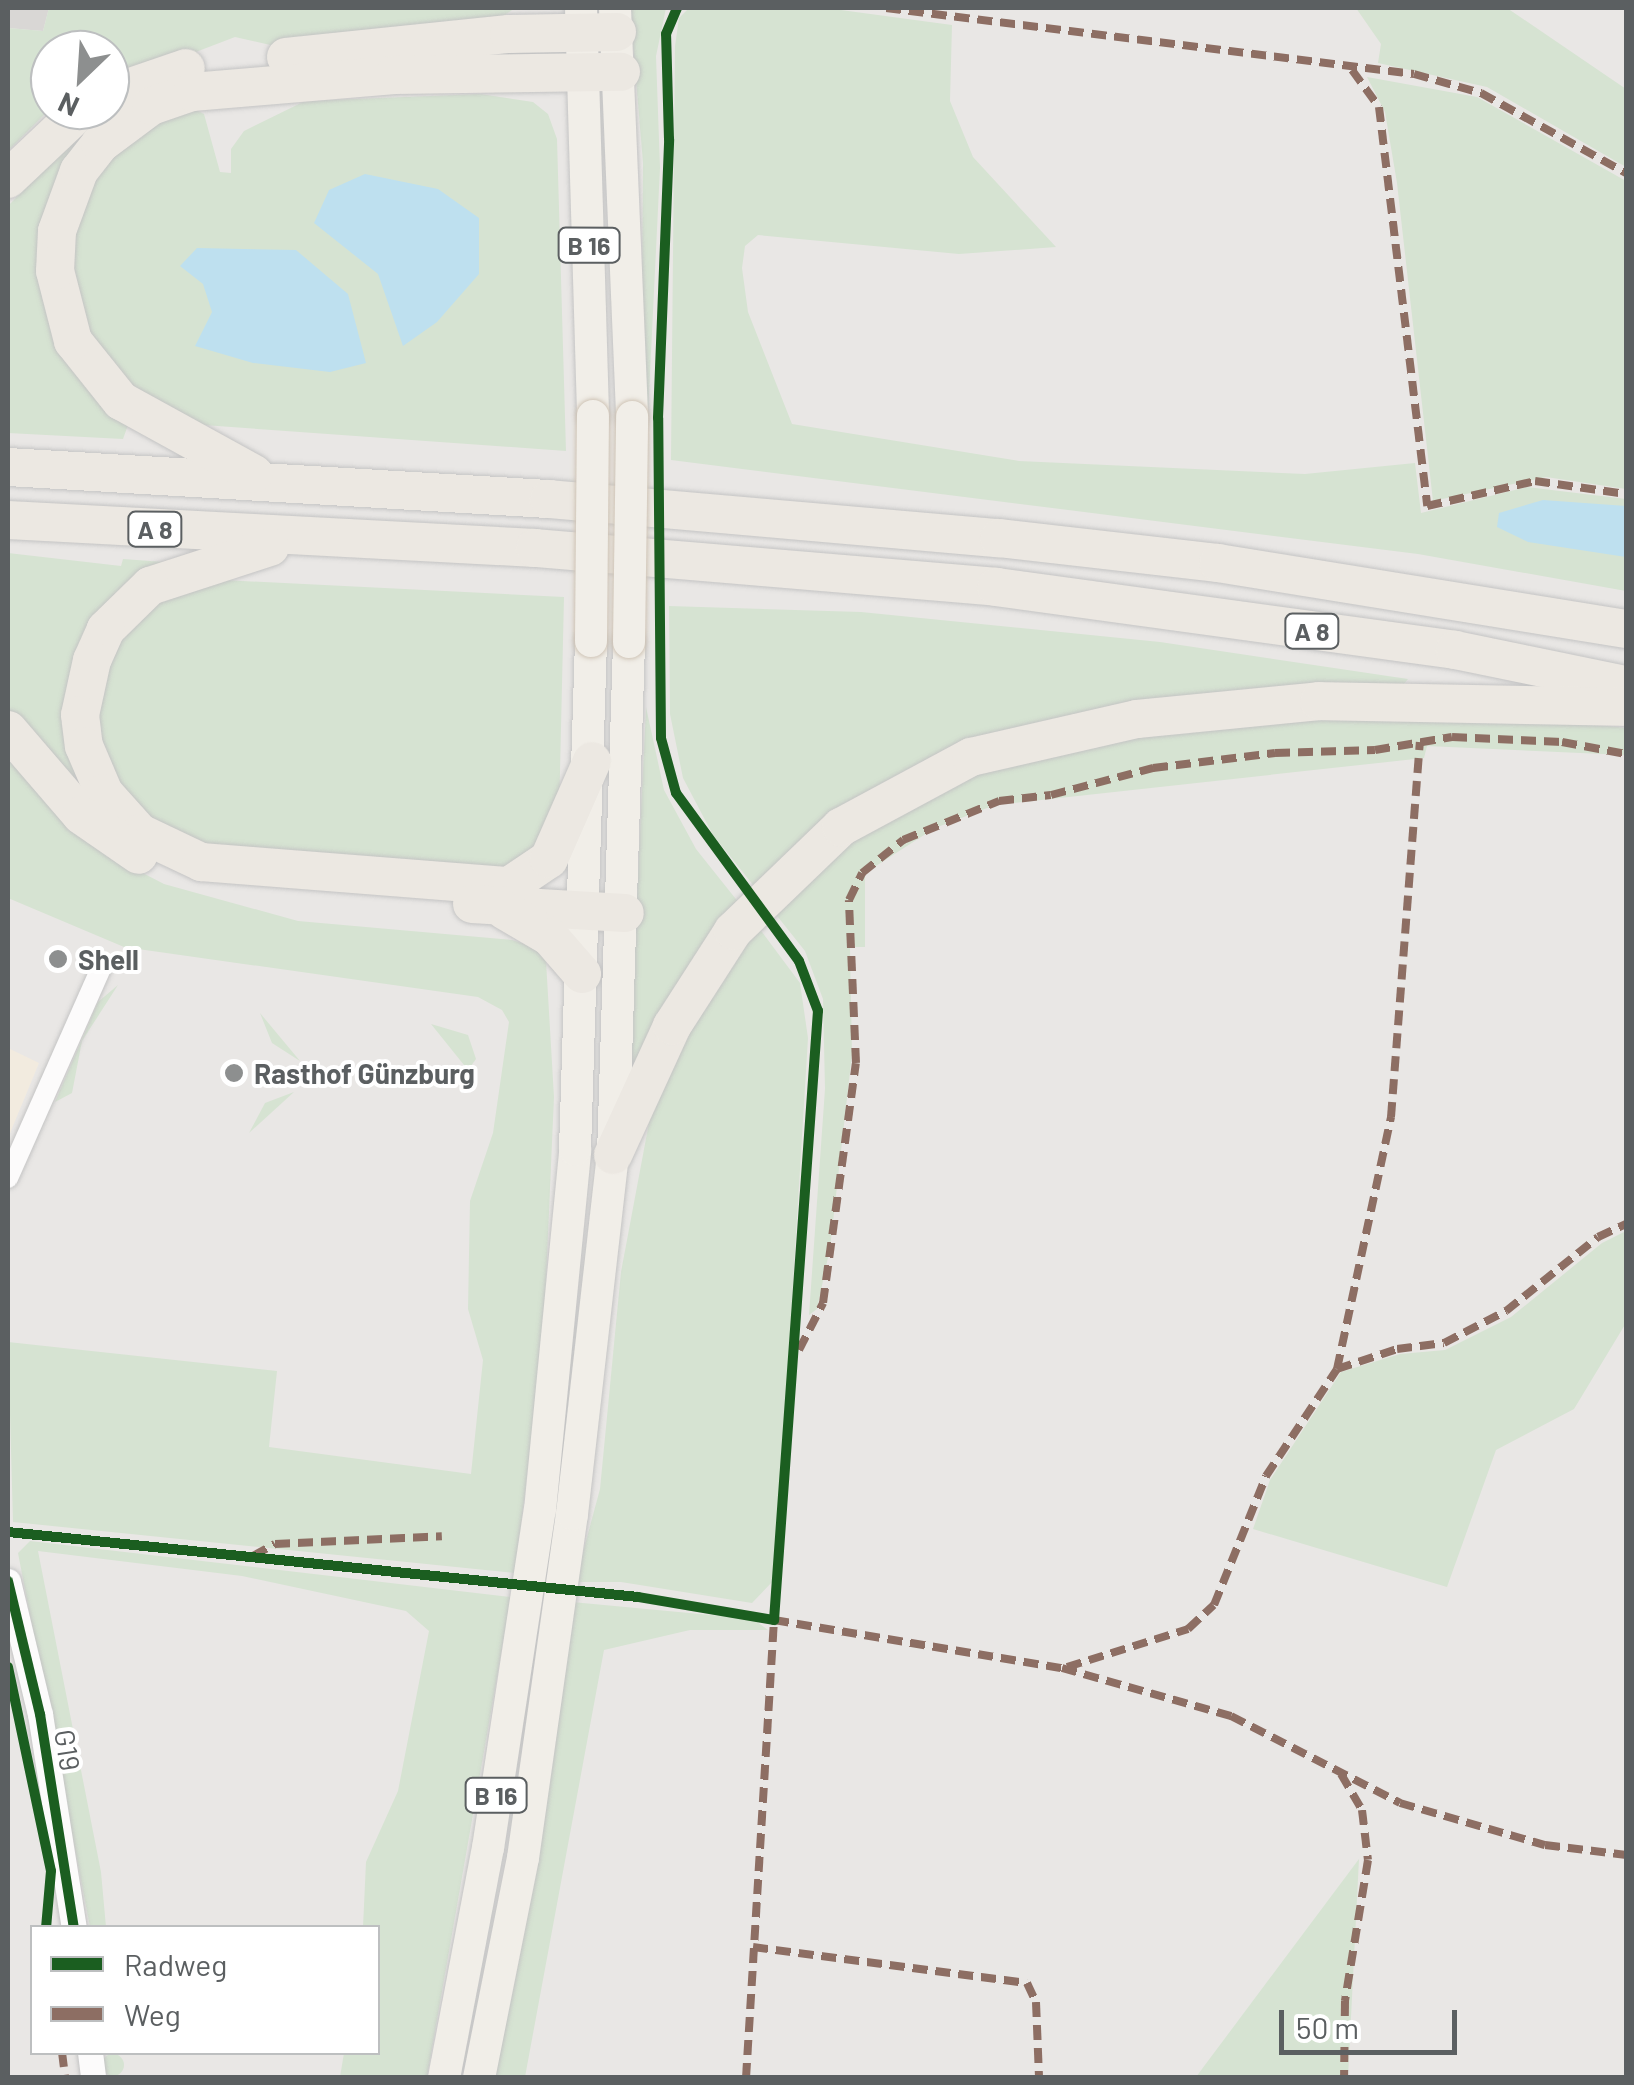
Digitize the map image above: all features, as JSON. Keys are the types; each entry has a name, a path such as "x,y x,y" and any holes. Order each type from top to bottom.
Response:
{"highway":[{"path":"509,34 535,8"},
{"path":"130,87 184,69 509,34 599,20"},
{"path":"273,482 134,410 73,341 55,271 57,231 65,200 89,158 124,122 192,92 296,80 603,72"},
{"path":"8,179 60,130"},
{"name":"A 8","path":"8,468 273,482 1000,538 1502,604 1626,629"},
{"name":"A 8","path":"8,520 535,548 996,587 1455,650 1626,685"},
{"path":"303,538 150,586 106,629 83,688 84,746 104,793 140,834 200,862 508,886 549,859 592,761"},
{"path":"613,1154 672,1026 733,931 840,826 971,757 1137,719 1319,701 1626,707"},
{"path":"8,730 81,815 112,839 181,874 278,892 625,913"},
{"path":"498,906 550,937 582,974"}],"main road":[{"name":"B 16","path":"479,2078 524,1858 572,1514 613,1154 625,913 632,417 599,20"},
{"name":"B 16","path":"444,2078 488,1848 540,1510 575,1150 592,761 593,416 603,72"}],"street":[{"path":"8,1178 101,968"},
{"name":"G19","path":"8,1581 40,1714 74,1925"}],"shaded area":[{"path":"8,8 49,8 43,30 8,28"},
{"path":"8,1048 39,1063 8,1138"}],"green space":[{"path":"49,8 515,8 493,23 288,49 235,37 188,55 130,68 130,30 43,30"},
{"path":"630,8 666,8 656,56 660,168 648,414 641,415 643,163"},
{"path":"689,8 826,8 952,25 950,101 973,157 1056,247 959,254 758,235 745,246 742,268 748,312 792,424 1019,461 1305,474 1415,463 1421,513 1527,487 1626,499 1626,591 1418,554 671,460 675,46 679,18"},
{"path":"1356,8 1507,8 1626,89 1626,167 1487,87 1378,63 1381,44"},
{"path":"8,28 31,30 30,129 8,151"},
{"path":"1367,77 1477,97 1626,181 1626,489 1546,477 1433,501 1397,183 1385,112"},
{"path":"480,94 533,102 548,114 557,139 566,451 189,424 103,368 66,268 82,186 148,121 192,108 204,114 220,172 231,173 231,149 244,131 305,101"},
{"path":"85,130 44,243 128,425 123,439 8,433 8,206"},
{"path":"8,553 121,566 123,559 164,562 123,585 71,668 65,725 82,792 8,709"},
{"path":"223,580 564,597 559,816 546,843 510,869 214,853 167,835 120,796 96,733 103,658 147,600"},
{"path":"669,606 861,612 1160,642 1408,679 1401,688 1016,728 942,751 861,795 754,886 713,835 683,778 670,714"},
{"path":"646,707 664,790 696,849 739,903 627,1107"},
{"path":"1491,714 1626,728 1626,755 1427,746 1424,758 995,805 935,828 865,873 865,947 850,947 852,1054 830,1248 817,1309 809,1315 825,1089 823,999 805,951 770,907 819,861 953,776 1068,742 1307,716"},
{"path":"8,758 61,818 104,853 164,884 298,921 512,940 534,947 546,961 554,1097 543,1349 515,1573 13,1522 8,1342 277,1371 269,1447 471,1474 483,1360 468,1309 470,1201 493,1133 509,1022 502,1010 478,997 124,947 8,898"},
{"path":"756,924 800,983 808,1038 775,1579 752,1603 621,1582 575,1582 600,1489 621,1272 651,1112 682,1033"},
{"path":"118,985 82,1041 72,1093 55,1102 98,1002"},
{"path":"260,1013 300,1061 272,1043"},
{"path":"431,1024 468,1035 476,1059 468,1070"},
{"path":"294,1092 249,1133 265,1103"},
{"path":"1626,1231 1626,1323 1574,1409 1496,1450 1447,1587 1253,1529 1270,1480 1341,1372 1400,1354 1445,1350 1511,1317 1602,1243"},
{"path":"30,1541 511,1597 427,2077 340,2077 344,2055 380,2055 380,1925 363,1925 366,1862 398,1791 429,1631 406,1611 242,1576 38,1551 101,1872 106,1925 90,1925 18,1553"},
{"path":"572,1602 753,1619 768,1630 690,1630 604,1650 525,2077 492,2078"},
{"path":"1359,1859 1348,2077 1196,2077"},
{"path":"117,2055 123,2061 121,2073 105,2073 105,2057"}],"water":[{"path":"365,174 438,189 479,218 479,274 437,322 403,346 378,274 314,223 329,190"},
{"path":"197,248 296,250 348,294 366,363 330,372 253,363 195,346 212,312 203,284 180,266"},
{"path":"1543,500 1626,506 1626,557 1528,542 1497,527 1499,513"}],"marked path":[{"path":"886,8 1414,74 1481,93 1626,173"},
{"path":"1352,70 1379,107 1427,506 1535,481 1626,494"},
{"path":"799,1350 823,1303 856,1063 849,900 862,873 903,840 999,801 1051,795 1153,768 1275,753 1375,750 1452,737 1562,742 1626,754"},
{"path":"1337,1369 1391,1117 1420,742"},
{"path":"1067,1667 1188,1629 1214,1605 1266,1476 1337,1369 1397,1349 1444,1343 1506,1311 1598,1237 1626,1224"},
{"path":"253,1556 275,1544 442,1536"},
{"path":"746,2078 774,1620 1062,1668 1231,1716 1400,1803 1545,1845 1626,1855"},
{"path":"1341,1774 1362,1810 1368,1860 1345,2001 1344,2078"},
{"path":"753,1947 1027,1983 1036,2002 1039,2078"},
{"path":"62,2055 65,2078"}],"cycle path":[{"path":"8,1532 638,1597 774,1620 818,1011 799,961 676,793 661,738 658,418 669,139 666,34 677,8"},
{"path":"8,1581 40,1714 74,1925"},
{"path":"8,1667 51,1871 46,1925"}],"place":[{"name":"Shell","path":"58,959"},
{"name":"Rasthof Günzburg","path":"234,1073"}]}
